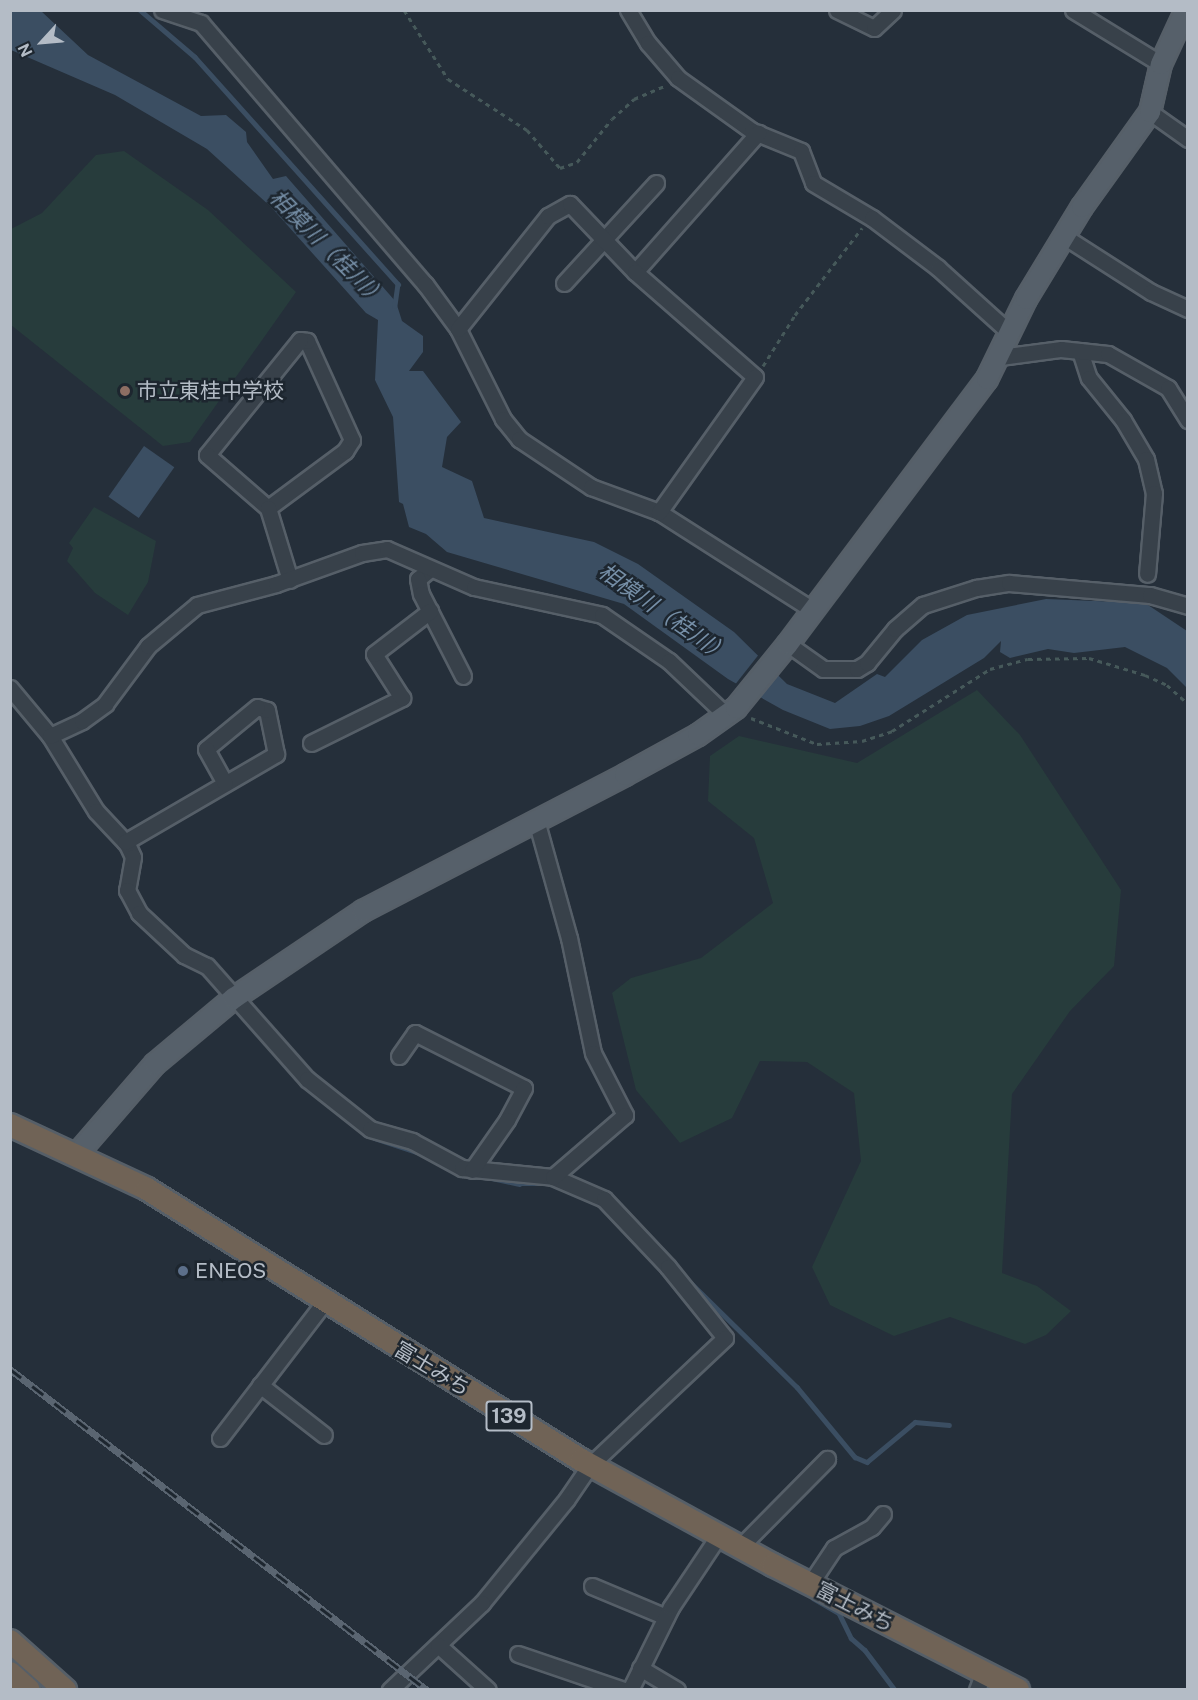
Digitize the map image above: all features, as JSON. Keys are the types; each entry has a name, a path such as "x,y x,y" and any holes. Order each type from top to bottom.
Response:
{"highway":[{"name":"富士みち","path":"10,1125 77,1154 147,1189 590,1465 810,1584 980,1681 1018,1689"},
{"path":"10,1641 65,1689"},
{"path":"10,1673 29,1689"}],"main road":[{"path":"77,1154 156,1064 234,998 363,911 636,770 734,709 786,647 943,440 1000,357 1010,333 1065,237 1150,112 1161,64 1186,10"}],"street":[{"path":"162,10 201,23 425,284 458,329 503,419 519,439 591,487 659,512 813,610"},
{"path":"628,10 648,44 678,78 758,133 801,151 813,183 872,218 938,268 1010,333"},
{"path":"837,10 874,28 893,10"},
{"path":"1076,11 1161,64"},
{"path":"1150,112 1188,139"},
{"path":"635,272 758,133"},
{"path":"564,283 656,183"},
{"path":"458,329 548,216 570,204 635,272 755,377 659,512"},
{"path":"1065,237 1151,292 1188,309"},
{"path":"268,508 345,451 352,440 307,341 300,340 207,454 268,508 290,580"},
{"path":"1000,357 1026,351 1080,351 1108,354 1168,388 1188,420"},
{"path":"1080,351 1089,378 1123,420 1146,459 1154,493 1147,574"},
{"path":"50,736 82,721 105,704 148,646 197,604 290,580 362,553 387,549 429,570 474,587 602,615 734,709"},
{"path":"429,570 418,579 430,611 463,676"},
{"path":"786,647 822,669 857,669 867,663 895,629 923,605 976,588 1009,583 1150,595 1188,606"},
{"path":"311,743 402,698 374,654 430,611"},
{"path":"10,688 50,736 96,811 124,842 133,857 127,890 139,913 184,955 207,966 307,1079 370,1129 412,1141 462,1168 552,1177 604,1198 668,1267 725,1338 590,1465 566,1500 482,1603 390,1689"},
{"path":"124,842 276,754 267,710 257,707 206,749 225,783"},
{"path":"536,820 569,938 593,1053 625,1115 552,1177"},
{"path":"399,1056 415,1033 524,1088 507,1120 472,1170"},
{"path":"220,1438 325,1301"},
{"path":"260,1385 324,1435"},
{"path":"740,1547 827,1459"},
{"path":"810,1584 834,1548 872,1527 883,1514"},
{"path":"630,1689 666,1617 719,1535"},
{"path":"592,1586 666,1617"},
{"path":"438,1645 488,1689"},
{"path":"518,1654 624,1689"},
{"path":"640,1668 677,1689"}],"path":[{"path":"404,10 448,79 527,129 560,168 577,162 612,119 634,99 678,78"},
{"path":"755,377 795,315 872,218"},
{"path":"734,709 767,727 796,737 840,744 892,730 990,669 1028,658 1089,658 1145,675 1167,685 1188,704"}],"green space":[{"path":"124,151 208,210 296,292 190,442 163,446 11,325 11,229 42,213 96,155"},
{"path":"94,507 156,541 148,582 128,615 95,593 67,561 73,548 69,543"},
{"path":"977,690 1020,735 1121,890 1114,966 1070,1011 1012,1094 1002,1273 1037,1286 1071,1311 1046,1335 1025,1344 950,1317 894,1336 830,1305 812,1267 861,1161 854,1093 807,1062 760,1061 732,1118 680,1143 636,1090 612,993 631,978 701,958 773,903 754,838 708,801 710,756 739,736 857,763"}],"water":[{"name":"相模川（桂川）","path":"11,11 41,11 88,55 201,116 226,115 246,132 247,142 273,179 286,176 396,302 402,321 423,336 423,352 409,371 423,371 461,422 447,437 442,467 472,481 484,518 594,542 638,564 734,632 787,684 835,703 877,674 885,677 922,640 967,615 1046,599 1145,603 1187,631 1187,688 1167,668 1125,647 1074,653 1048,649 1010,658 1000,652 1001,641 984,658 889,716 860,726 830,729 783,710 728,679 624,604 447,552 426,534 409,527 403,504 399,502 393,417 375,380 378,320 366,313 271,207 207,149 115,95 11,50"},
{"path":"144,446 174,467 139,518 108,497"}],"pier":[{"path":"760,653 779,672 757,699 734,686"}],"waterway":[{"name":"相模川（桂川）","path":"140,10 195,57 398,284 395,306"},
{"path":"374,1138 423,1154"},
{"path":"487,1177 519,1184 550,1184"},
{"path":"683,1275 797,1387 855,1457 867,1462 915,1422 949,1425"},
{"path":"813,1598 839,1613 851,1638 865,1650 895,1690"}],"railway":[{"path":"10,1369 427,1690"}],"place":[{"name":"市立東桂中学校","path":"125,391"},
{"name":"ENEOS","path":"183,1271"}]}
